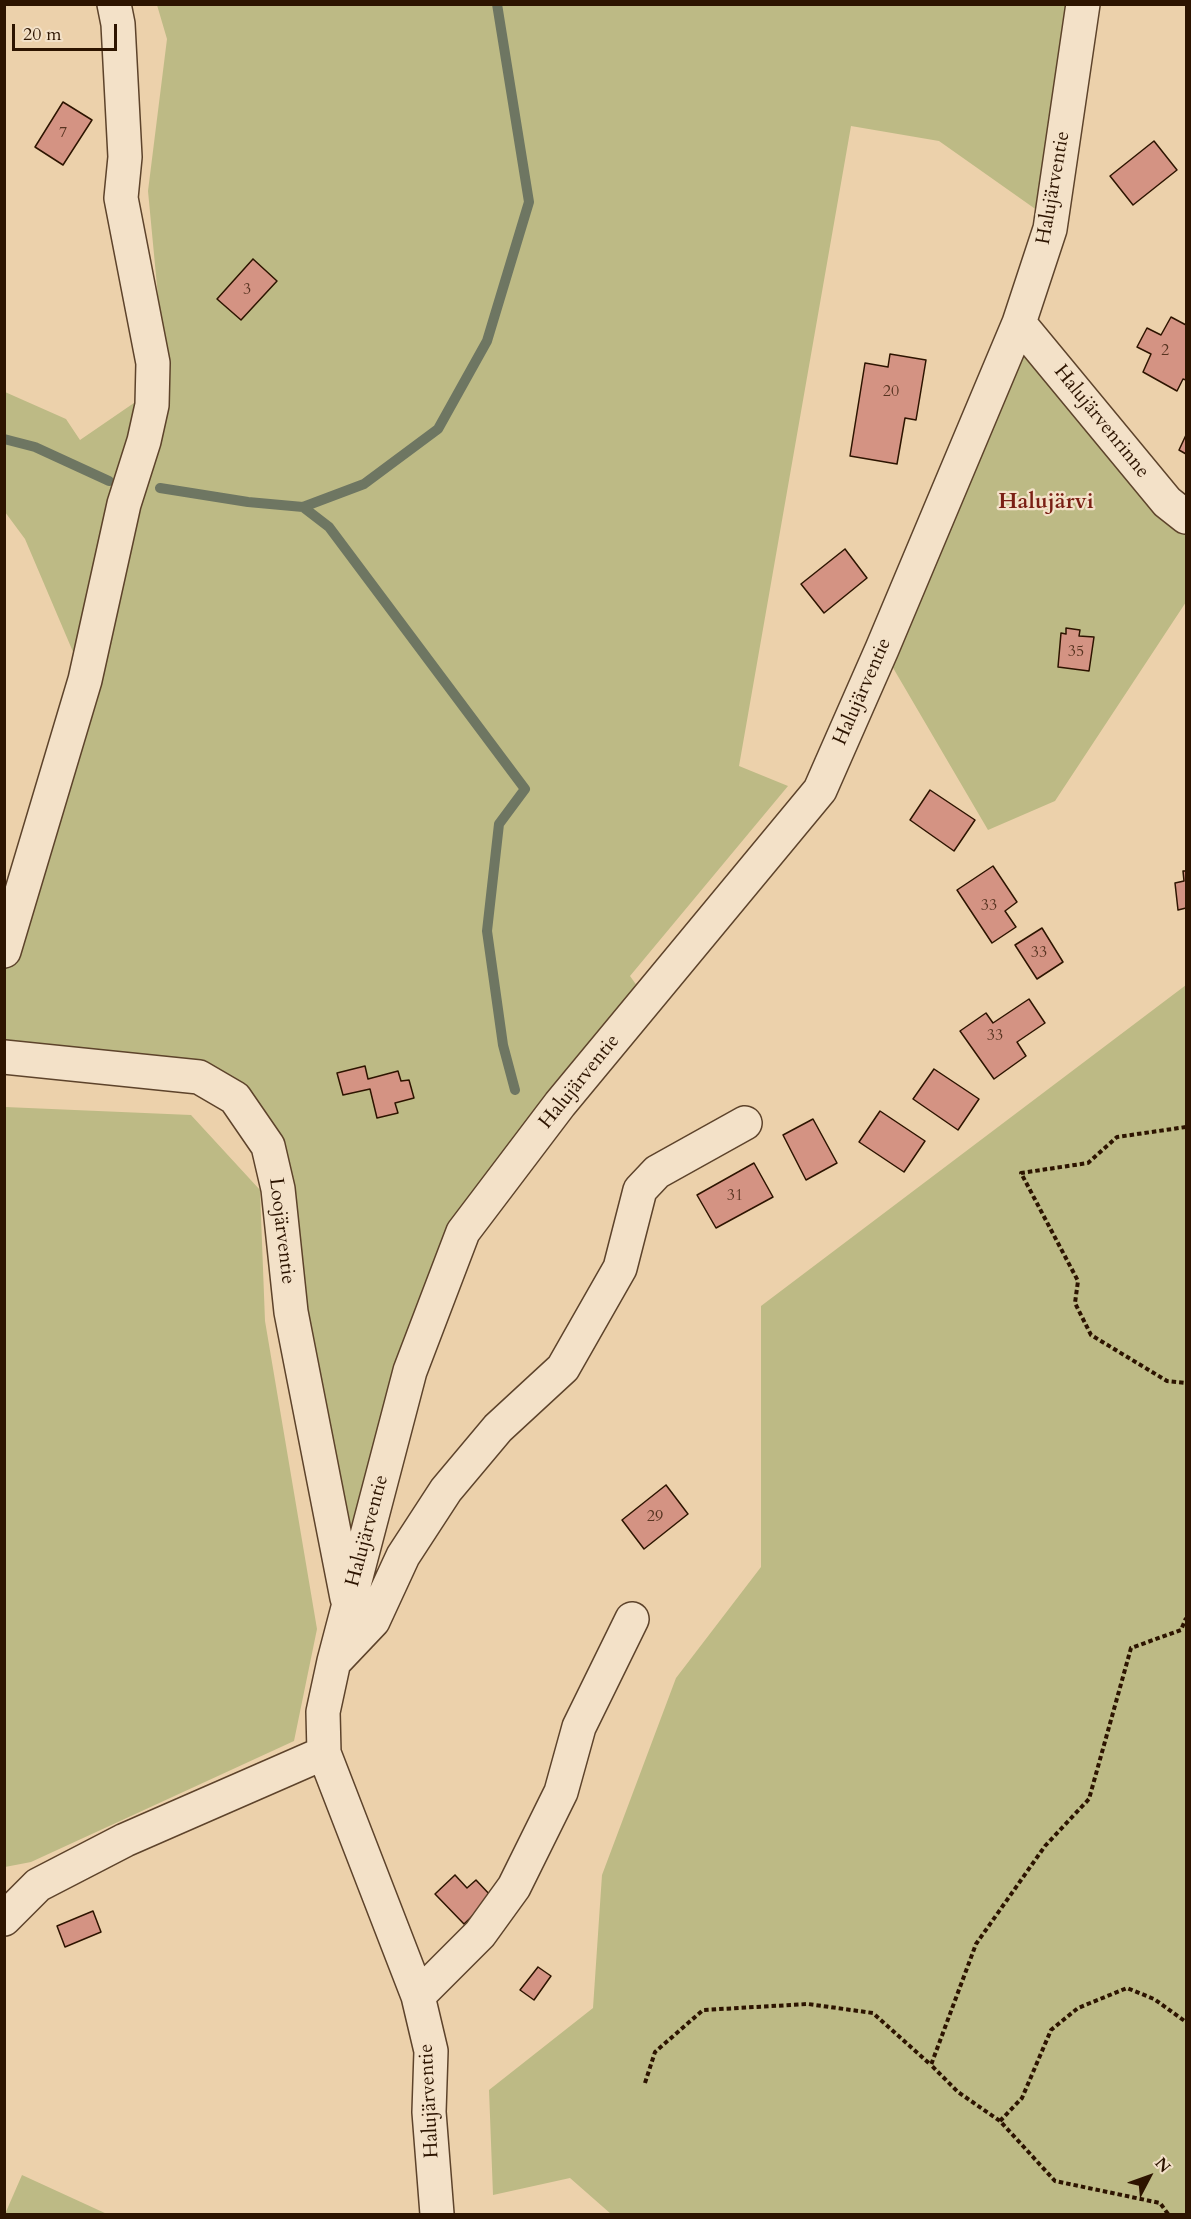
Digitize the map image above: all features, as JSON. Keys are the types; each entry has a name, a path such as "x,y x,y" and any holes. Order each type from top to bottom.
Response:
{"street":[{"path":"4,951 85,680 124,504 144,441 152,405 153,363 121,198 125,146 118,24 114,4"},
{"name":"Halujärventie","path":"437,2214 429,2112 431,2051 418,1996 324,1753 323,1712 334,1661 410,1371 463,1232 560,1104 820,790 1019,323 1050,229 1083,4"},
{"name":"Halujärvenrinne","path":"1019,323 1167,502 1186,517"},
{"name":"Loojärventie","path":"4,1057 199,1077 235,1098 268,1146 278,1189 291,1312 348,1606"},
{"path":"334,1661 372,1621 403,1557 446,1490 498,1428 562,1368 620,1268 640,1190 657,1172 745,1123"},
{"path":"418,1996 480,1934 514,1887 561,1792 579,1727 632,1619"},
{"path":"4,1919 38,1885 125,1840 324,1753"}],"path":[{"path":"1186,1127 1117,1137 1088,1163 1021,1173 1078,1281 1075,1302 1091,1335 1167,1381 1186,1383"},
{"path":"931,2065 976,1944 1045,1846 1089,1799 1131,1647 1181,1630 1186,1618"},
{"path":"1000,2121 1022,2098 1051,2030 1078,2008 1127,1988 1154,1999 1186,2022"},
{"path":"645,2083 655,2052 703,2010 808,2004 873,2013 958,2092 1000,2121 1055,2181 1160,2203 1168,2214"}],"shaded area":[{"path":"157,5 1069,5 1041,213 939,141 851,126 739,766 788,786 630,976 647,1000 463,1232 348,1606 278,1189 235,1098 5,1057 5,951 85,680 25,539 5,512 5,392 66,419 80,440 166,381 148,191 167,39"},
{"path":"1019,323 1186,517 1186,602 1055,801 988,830 882,649"},
{"path":"1186,985 1186,2214 611,2214 570,2178 493,2195 489,2090 593,2008 602,1875 676,1678 761,1567 761,1306"},
{"path":"5,1107 191,1115 260,1190 265,1321 317,1629 294,1741 31,1862 5,1867"},
{"path":"22,2175 107,2214 5,2214"}],"building":[{"path":"63,102 92,120 63,165 35,147"},
{"path":"1154,141 1177,170 1133,205 1110,176"},
{"path":"253,259 277,281 241,320 217,299"},
{"path":"1171,317 1186,325 1186,380 1183,379 1177,391 1143,372 1151,354 1137,347 1147,328 1161,335"},
{"path":"890,354 926,360 916,420 905,418 897,464 850,456 865,363 888,367"},
{"path":"1186,435 1186,454 1179,450"},
{"path":"845,549 867,578 824,613 801,584"},
{"path":"1066,628 1080,630 1079,636 1094,637 1089,671 1058,667 1061,633 1066,634"},
{"path":"930,790 975,820 954,851 910,820"},
{"path":"993,866 1017,902 1005,911 1016,927 992,943 957,890"},
{"path":"1183,871 1186,871 1186,908 1178,910 1175,883 1184,881"},
{"path":"1042,928 1063,962 1037,979 1015,945"},
{"path":"1029,999 1045,1023 1017,1042 1026,1056 994,1079 960,1031 986,1013 993,1023"},
{"path":"365,1066 368,1079 398,1071 401,1081 409,1080 414,1098 395,1103 398,1113 377,1118 370,1089 343,1095 337,1073"},
{"path":"934,1069 979,1099 958,1130 913,1099"},
{"path":"880,1111 925,1141 904,1172 859,1142"},
{"path":"813,1119 837,1163 806,1180 783,1135"},
{"path":"754,1163 773,1197 716,1228 697,1195"},
{"path":"666,1485 688,1514 644,1549 622,1520"},
{"path":"455,1875 467,1888 476,1880 492,1897 464,1924 435,1894"},
{"path":"93,1911 101,1932 65,1947 57,1926"},
{"path":"538,1967 551,1976 534,2000 520,1990"}],"waterway":[{"path":"160,488 248,502 303,507 364,484 438,429 487,341 529,202 497,4"},
{"path":"4,439 35,447 109,481"},
{"path":"303,507 329,527 525,789 499,824 487,931 503,1045 515,1090"}],"district":[{"name":"Halujärvi","path":"1046,503"}]}
